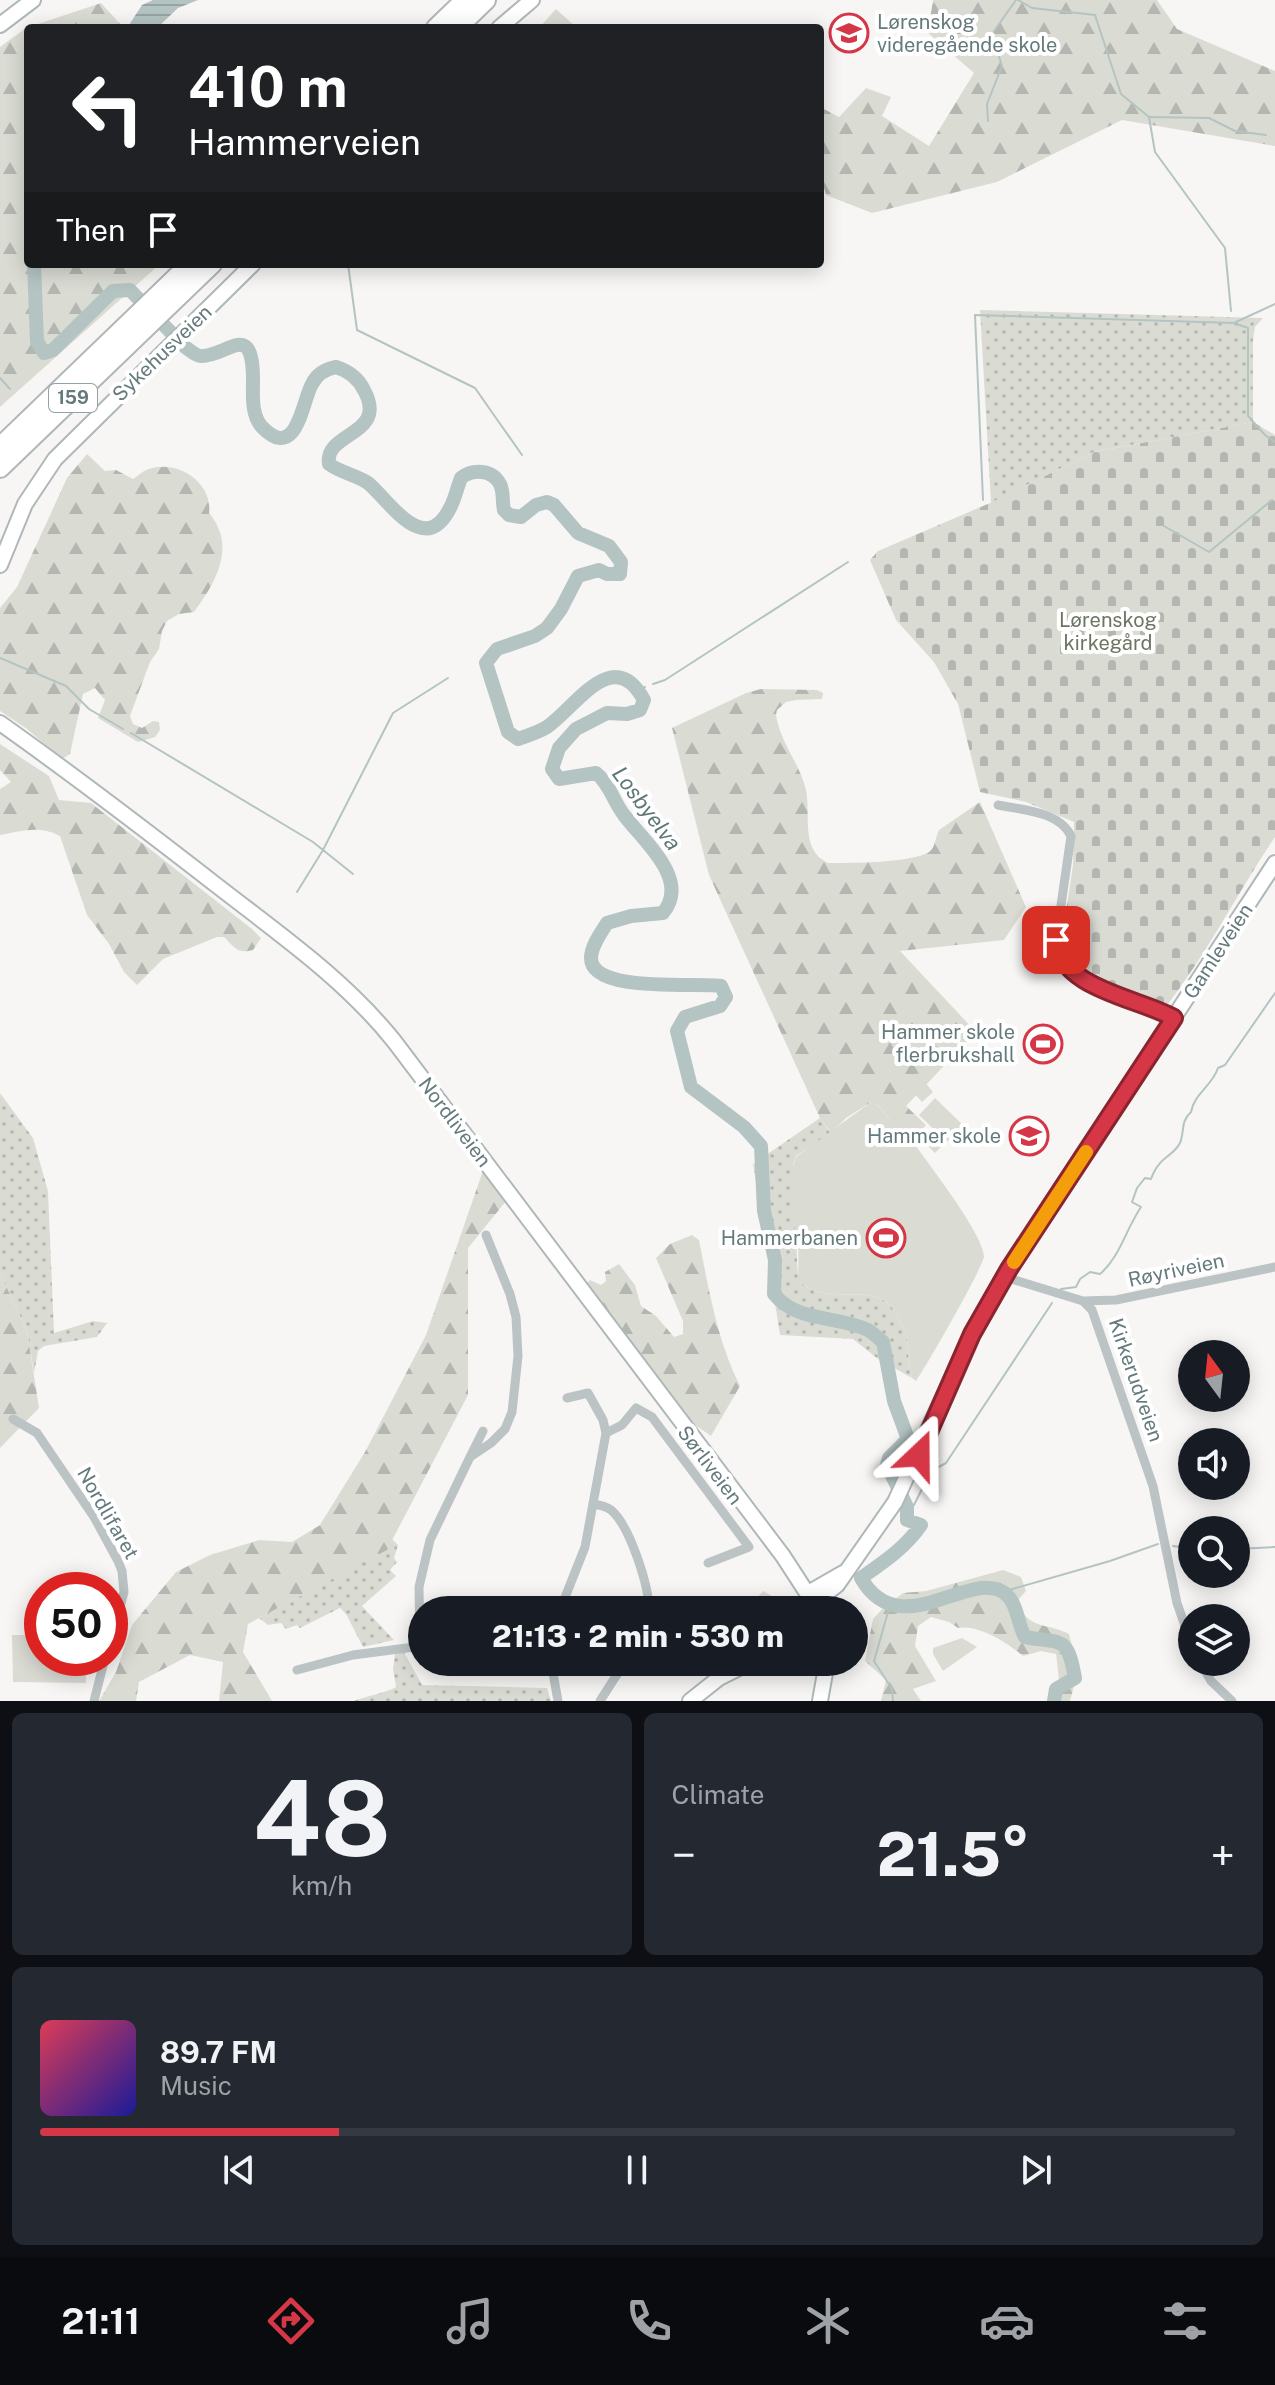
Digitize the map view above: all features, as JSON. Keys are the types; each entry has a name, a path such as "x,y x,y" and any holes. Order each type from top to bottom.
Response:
{"highway":[{"path":"438,24 459,0"},
{"path":"438,24 465,0"},
{"path":"461,24 486,0"},
{"name":"159","path":"161,303 187,268"},
{"name":"159","path":"0,445 63,386 207,268"},
{"name":"159","path":"0,468 110,362 140,323"},
{"path":"0,477 51,428 110,362"}],"main road":[{"path":"0,25 33,0"},
{"path":"504,24 532,0"},
{"name":"Sykehusveien","path":"0,565 25,504 55,459 249,268"},
{"name":"Nordliveien","path":"0,723 160,841 359,1000 482,1156 809,1596"},
{"name":"Gamleveien","path":"819,1596 843,1572 889,1512 906,1483 966,1347 1005,1277 1275,863"},
{"path":"690,1701 723,1676"},
{"path":"820,1701 825,1676"}],"street":[{"path":"998,805 1049,817 1066,826 1071,836 1056,940 1059,956 1083,979 1174,1018"},
{"path":"470,1457 505,1429 512,1412 518,1356 516,1317 510,1294 486,1235"},
{"name":"Røyriveien","path":"1083,1301 1116,1300 1275,1267"},
{"path":"1005,1277 1083,1301"},
{"name":"Kirkerudveien","path":"1083,1301 1100,1326 1153,1486 1178,1606"},
{"path":"566,1596 585,1547 606,1433 603,1420 588,1393 567,1398"},
{"name":"Sørliveien","path":"606,1433 622,1425 636,1408 652,1417 749,1547 708,1563"},
{"name":"Nordlifaret","path":"13,1419 37,1433 94,1517 122,1572"},
{"path":"419,1596 422,1565 430,1540 483,1431"},
{"path":"593,1504 604,1506 619,1519 642,1576 646,1596"},
{"path":"297,1670 353,1655 408,1648"},
{"path":"94,1701 100,1676"},
{"path":"554,1676 558,1701"},
{"path":"600,1701 616,1676"},
{"path":"1208,1676 1232,1701"}],"green space":[{"path":"933,0 1157,0 1177,29 1275,71 1275,146 1122,120 997,182 872,213 826,195 824,109 839,117 866,88 891,97 882,116 929,146 974,73 928,33"},
{"path":"101,3 120,24 38,24"},
{"path":"556,9 573,24 543,24"},
{"path":"24,29 24,268 156,268 0,407 0,47"},
{"path":"980,310 1263,318 1255,327 1253,340 1253,422 1094,452 991,503"},
{"name":"Lørenskog kirkegård","path":"1253,422 1275,435 1275,837 1194,968 1164,1009 1085,973 1065,955 1062,939 1073,865 1074,822 1026,802 980,792 958,704 934,662 896,620 870,560 878,551 990,503 1094,452"},
{"path":"87,454 105,471 116,470 133,479 147,470 160,467 171,467 191,476 205,492 209,513 222,538 222,551 216,576 194,612 179,614 167,621 159,649 150,662 130,716 133,724 142,728 153,721 159,722 160,730 155,737 138,742 98,718 105,700 95,688 83,694 70,754 62,759 0,711 0,608 17,587 67,478"},
{"path":"761,689 817,690 823,693 822,699 786,702 776,715 803,780 810,841 819,857 828,863 850,863 921,856 931,850 939,830 980,802 1026,907 1004,940 900,951 976,1032 906,1106 926,1125 917,1135 909,1136 896,1131 883,1110 871,1102 846,1118 831,1133 820,1118 709,875 672,728"},
{"path":"0,744 49,776 59,800 91,803 252,929 261,938 253,950 240,951 224,937 217,937 163,959 137,985 124,972 109,944 87,915 60,836 38,830 0,835 0,789 11,782 0,770"},
{"path":"917,1073 933,1092 922,1102 905,1083"},
{"path":"0,1093 33,1138 48,1191 54,1333 93,1321 107,1323 97,1337 44,1346 38,1351 34,1373 27,1331 0,1273"},
{"path":"935,1098 963,1125 947,1142 919,1115"},
{"name":"Hammerbanen","path":"871,1102 896,1128 909,1136 964,1213 984,1256 965,1296 916,1381 912,1378 905,1332 889,1305 866,1295 824,1293 810,1289 798,1280 798,1248 791,1190 796,1157"},
{"path":"820,1118 831,1134 796,1156 793,1165 798,1280 810,1289 824,1293 866,1295 889,1305 905,1332 912,1378 878,1359 853,1339 780,1335 753,1164"},
{"path":"923,1127 943,1145 935,1153 917,1135"},
{"path":"486,1162 511,1195 468,1248 468,1395 387,1550 248,1624 243,1652 272,1701 219,1701 223,1662 190,1655 139,1682 136,1701 99,1701 114,1676 128,1676 128,1637 132,1625 176,1572 210,1555 259,1540 292,1542 320,1525 365,1452 426,1335"},
{"path":"692,1235 699,1240 720,1333 740,1386 711,1436 685,1418 587,1283 590,1280 601,1285 606,1281 605,1272 619,1264 635,1285 641,1306 656,1316 674,1337 683,1334 683,1321 656,1258 670,1244"},
{"path":"0,1273 27,1331 39,1408 0,1448"},
{"path":"392,1539 398,1545 394,1558 397,1562 390,1570 396,1576 362,1606 394,1640 363,1647 340,1608 300,1628 297,1625 286,1629 281,1623 268,1625 259,1618 386,1550"},
{"path":"1003,1570 1021,1577 1026,1591 1018,1600 1026,1616 1038,1624 1069,1634 1078,1672 1070,1701 1049,1701 1059,1679 1056,1654 1041,1651 1023,1656 1001,1640 983,1632 958,1628 931,1617 918,1626 915,1646 936,1681 913,1689 921,1701 881,1701 886,1680 868,1664 873,1619 903,1593 926,1591"},
{"path":"12,1635 24,1635 24,1676 86,1676 86,1683 13,1682"},
{"path":"962,1638 977,1647 943,1671 933,1648"},
{"path":"404,1652 408,1659 408,1676 417,1676 422,1685 547,1688 551,1701 354,1701 396,1687 393,1669 395,1654"}],"shaded area":[{"path":"153,0 198,0 178,8 161,24 130,24 142,5"}],"waterway":[{"path":"988,121 987,104 1002,66 992,34 1016,0"},
{"path":"1018,0 1032,8 1095,15 1121,94 1149,117 1155,152 1225,248 1231,311"},
{"path":"1150,117 1209,118 1235,131 1266,135"},
{"name":"Losbyelva","path":"34,268 37,341 44,353 53,350 113,291 130,290 185,347 197,355 211,355 237,345 249,350 256,417 262,427 274,436 283,438 291,434 312,384 322,372 336,367 353,376 364,390 369,405 368,416 363,425 336,445 330,453 329,464 368,483 407,521 429,528 440,522 452,505 461,478 482,472 492,475 500,484 504,510 509,515 521,517 536,505 547,502 554,505 578,533 609,546 621,562 620,574 607,574 599,570 578,576 547,628 535,636 497,649 486,663 508,732 518,739 547,727 583,694 608,678 620,678 632,684 644,700 640,710 627,714 607,713 576,729 559,748 552,769 559,779 596,773 601,777 624,815 661,861 671,887 670,900 663,913 631,916 607,923 594,944 591,958 596,969 608,977 626,982 721,986 726,997 720,1006 685,1017 677,1031 691,1087 744,1127 761,1146 764,1211 775,1260 774,1294 794,1310 856,1325 883,1342 894,1401 908,1439 889,1458 887,1465 907,1507 907,1520 921,1525 901,1548 861,1578 877,1597 896,1606 916,1605 977,1589 994,1588 1008,1596 1025,1637 1055,1641 1069,1654 1075,1678 1056,1689 1054,1701"},
{"path":"349,268 357,330 475,388 522,455"},
{"path":"1236,322 1275,304"},
{"path":"983,500 975,315 1234,323 1248,328 1248,416 1275,442"},
{"path":"0,378 10,389"},
{"path":"1164,526 1209,552 1272,500"},
{"path":"653,684 665,680 848,562"},
{"path":"0,658 66,686 89,709 123,729"},
{"path":"297,892 323,850 393,713 448,678"},
{"name":"Losbyelva","path":"638,689 645,687"},
{"path":"131,733 313,842 353,874"},
{"path":"1061,1289 1076,1287 1080,1279 1090,1272 1100,1274 1113,1259 1141,1207 1132,1202 1137,1188 1145,1178 1151,1179 1158,1166 1177,1148 1185,1119 1196,1100 1218,1068 1225,1065 1275,993"},
{"path":"907,1507 914,1505 931,1471 946,1463 1052,1303"},
{"path":"1002,1592 1158,1544"},
{"path":"1173,1546 1178,1547"},
{"path":"1250,1548 1275,1547"},
{"path":"890,1605 874,1661 892,1689 893,1701"}],"slow traffic":[{"path":"1014,1262 1086,1152"}],"place":[{"name":"Lørenskog videregående skole","path":"849,33"},
{"name":"Hammer skole flerbrukshall","path":"1043,1044"},
{"name":"Hammer skole","path":"1029,1136"},
{"name":"Hammerbanen","path":"886,1238"}],"route":[{"path":"919,1455 972,1334 1009,1269 1174,1018 1083,979 1059,956 1056,940"}]}
